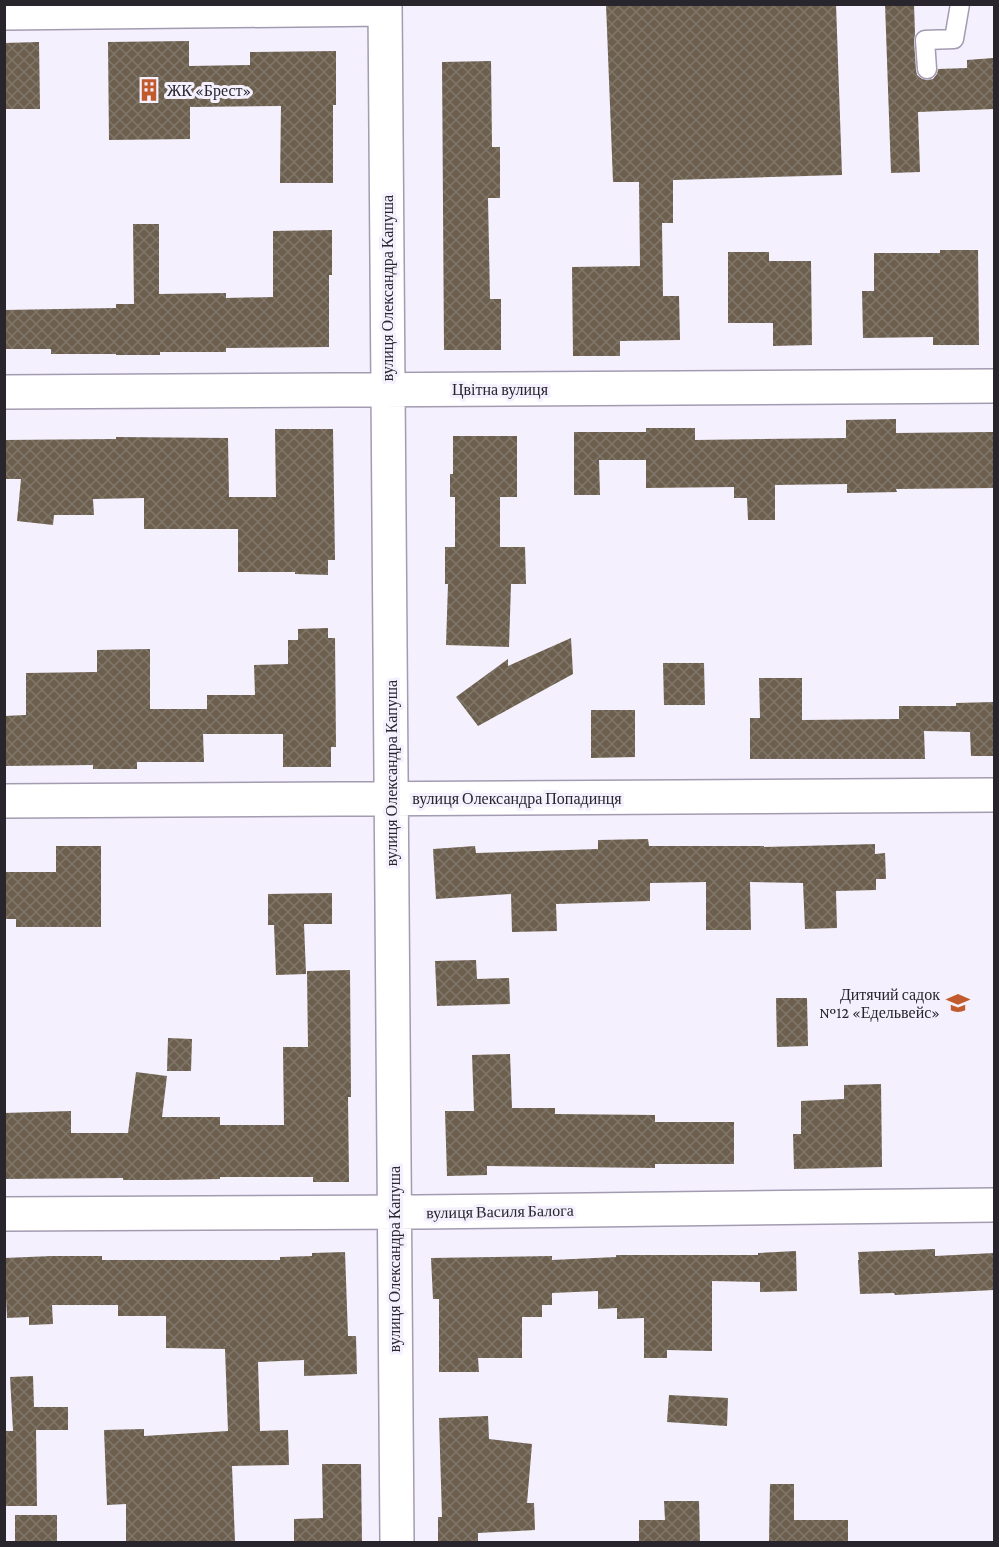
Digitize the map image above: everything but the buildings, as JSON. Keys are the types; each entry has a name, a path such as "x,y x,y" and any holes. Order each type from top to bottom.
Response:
{"street":[{"path":"4,13 385,7"},
{"name":"вулиця Олександра Капуша","path":"385,7 397,1542"},
{"name":"Цвітна вулиця","path":"4,392 994,386"},
{"name":"вулиця Олександра Попадинця","path":"4,801 994,795"},
{"name":"вулиця Василя Балога","path":"4,1214 994,1205"}],"lane":[{"path":"927,69 926,40 954,39 960,4"}],"place":[{"name":"ЖК «Брест»","path":"149,90"},
{"name":"Дитячий садок №12 «Едельвейс»","path":"958,1003"}]}
